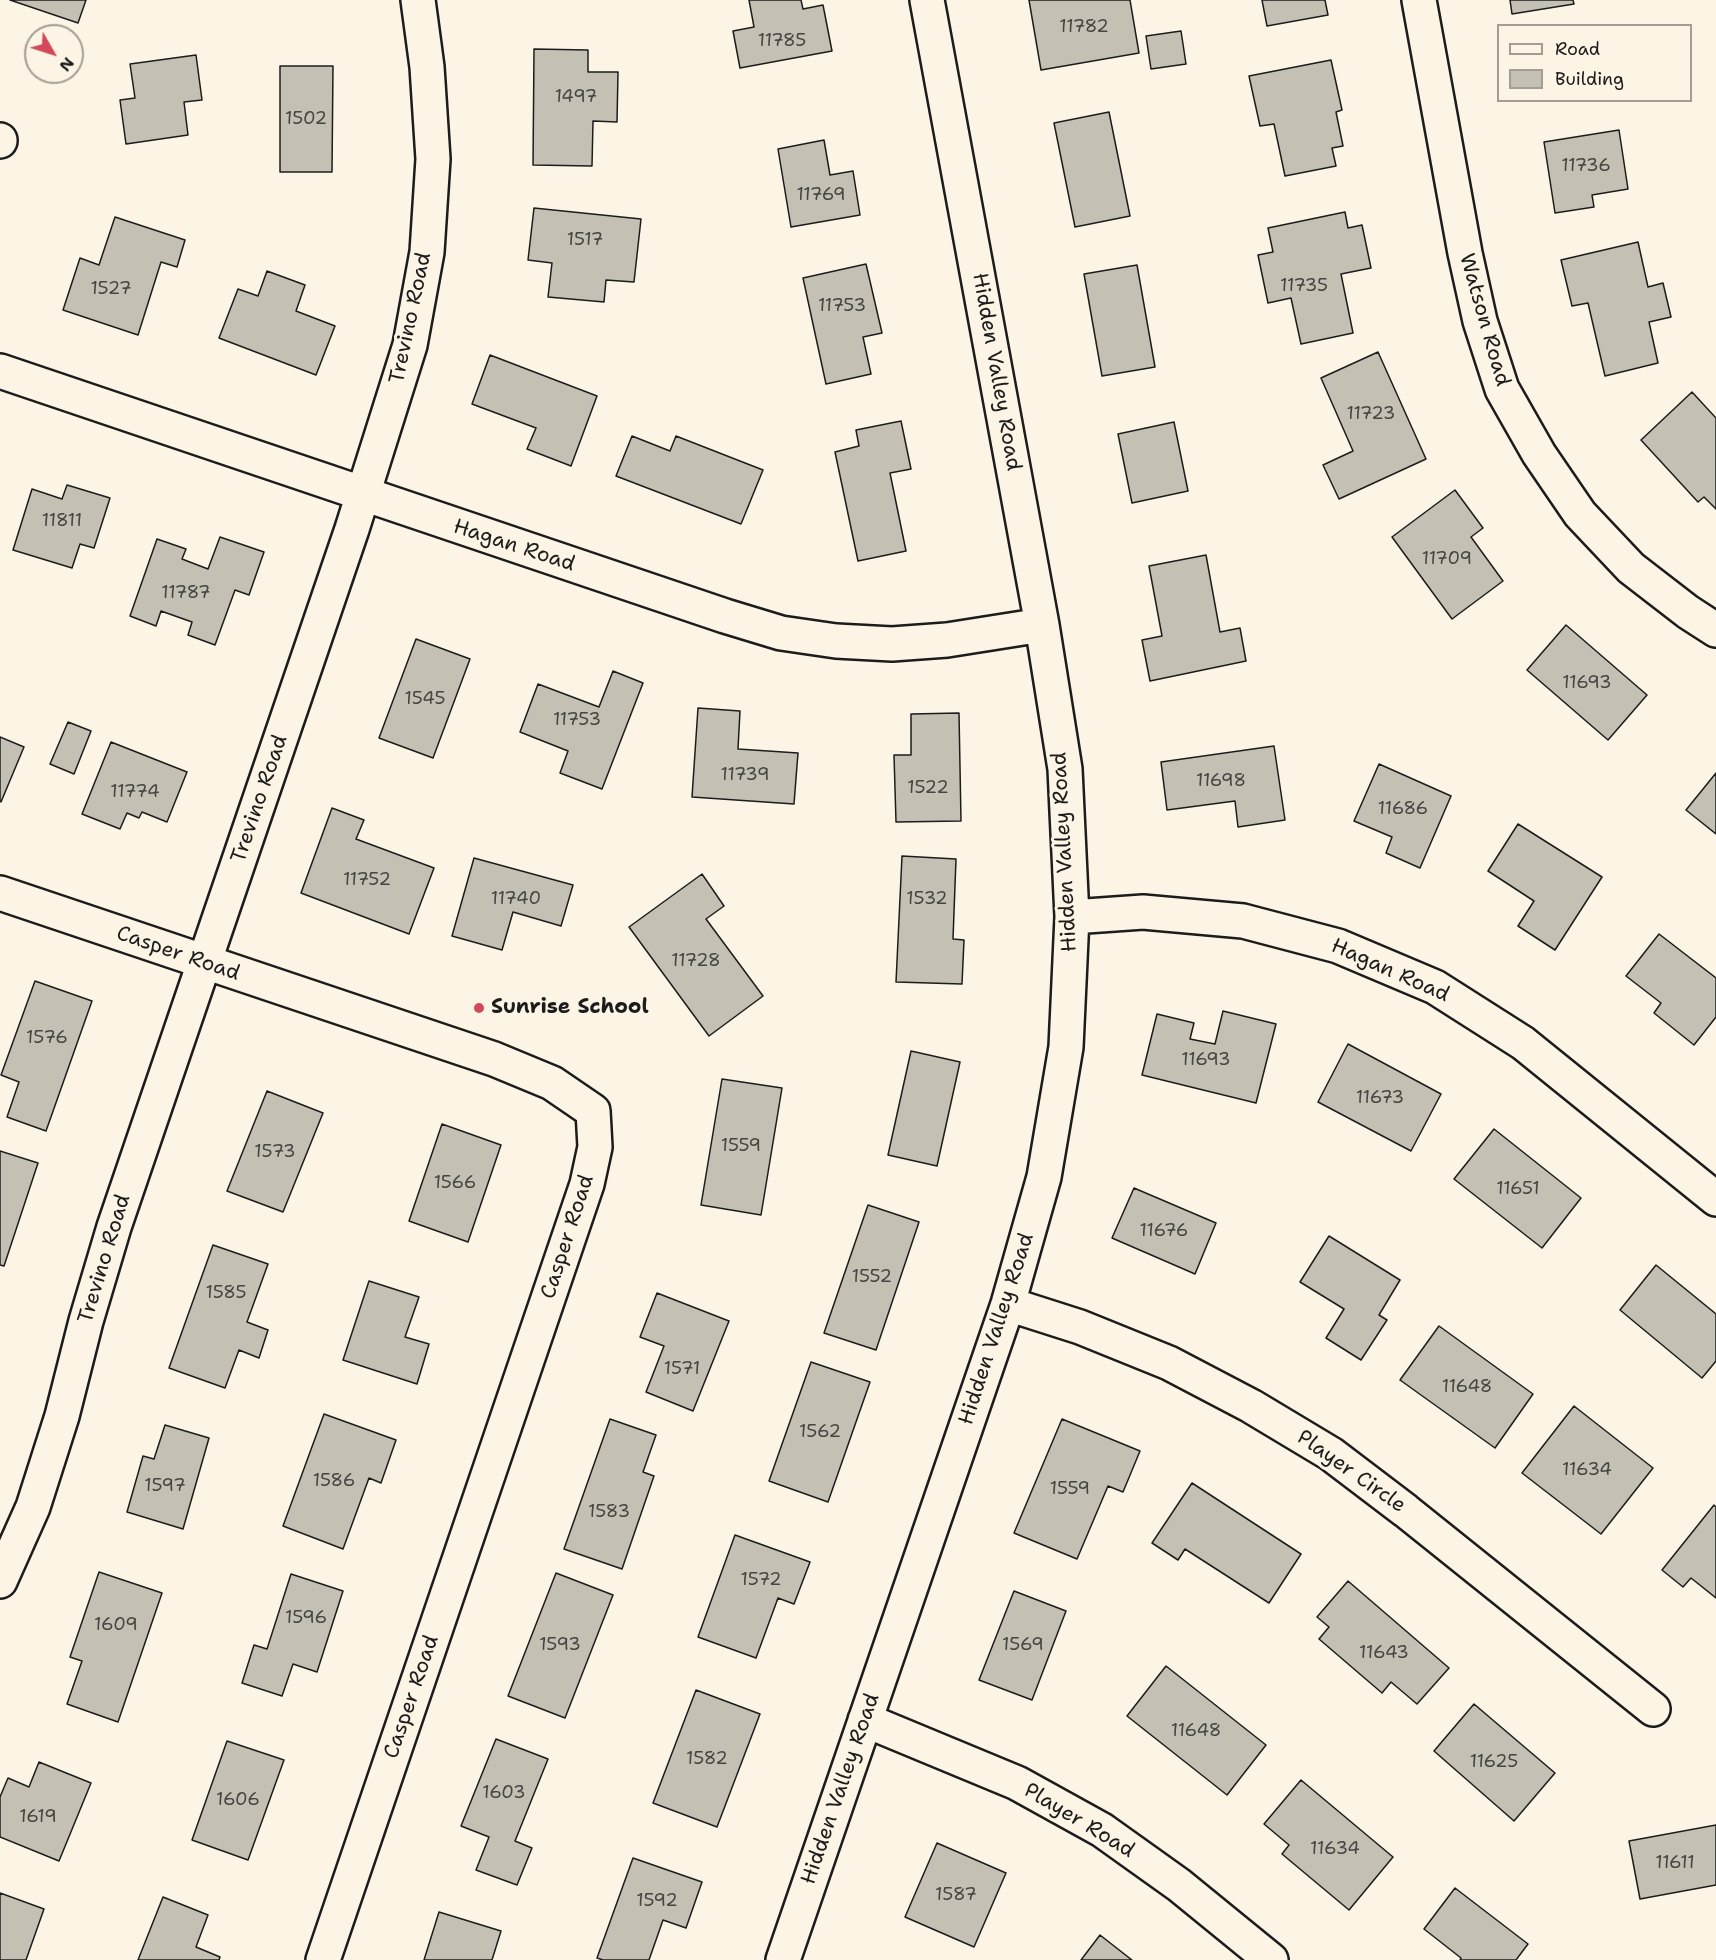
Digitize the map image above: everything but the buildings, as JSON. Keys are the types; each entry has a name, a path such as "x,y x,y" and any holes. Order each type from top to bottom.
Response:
{"street":[{"name":"Trevino Road","path":"0,1581 33,1507 62,1416 86,1321 114,1227 363,495 410,345 427,252 433,159 427,66 418,0"},
{"name":"Hidden Valley Road","path":"783,1960 1008,1304 1044,1177 1066,1047 1072,916 1065,769 1042,626 927,0"},
{"name":"Watson Road","path":"1419,0 1465,253 1480,321 1503,389 1539,454 1580,514 1631,568 1688,612 1716,630"},
{"name":"Hagan Road","path":"0,371 363,495 781,633 836,641 892,644 947,640 1042,626"},
{"name":"Casper Road","path":"0,893 495,1059 552,1083 593,1111 595,1147 587,1184 323,1960"},
{"name":"Hagan Road","path":"1072,916 1143,912 1243,921 1338,946 1435,987 1523,1043 1716,1199"},
{"name":"Player Circle","path":"1008,1304 1080,1327 1169,1363 1251,1406 1331,1454 1406,1511 1653,1709"},
{"name":"Player Road","path":"865,1720 1017,1783 1102,1830 1179,1886 1271,1960"}],"place":[{"name":"Sunrise School","path":"479,1008"}]}
